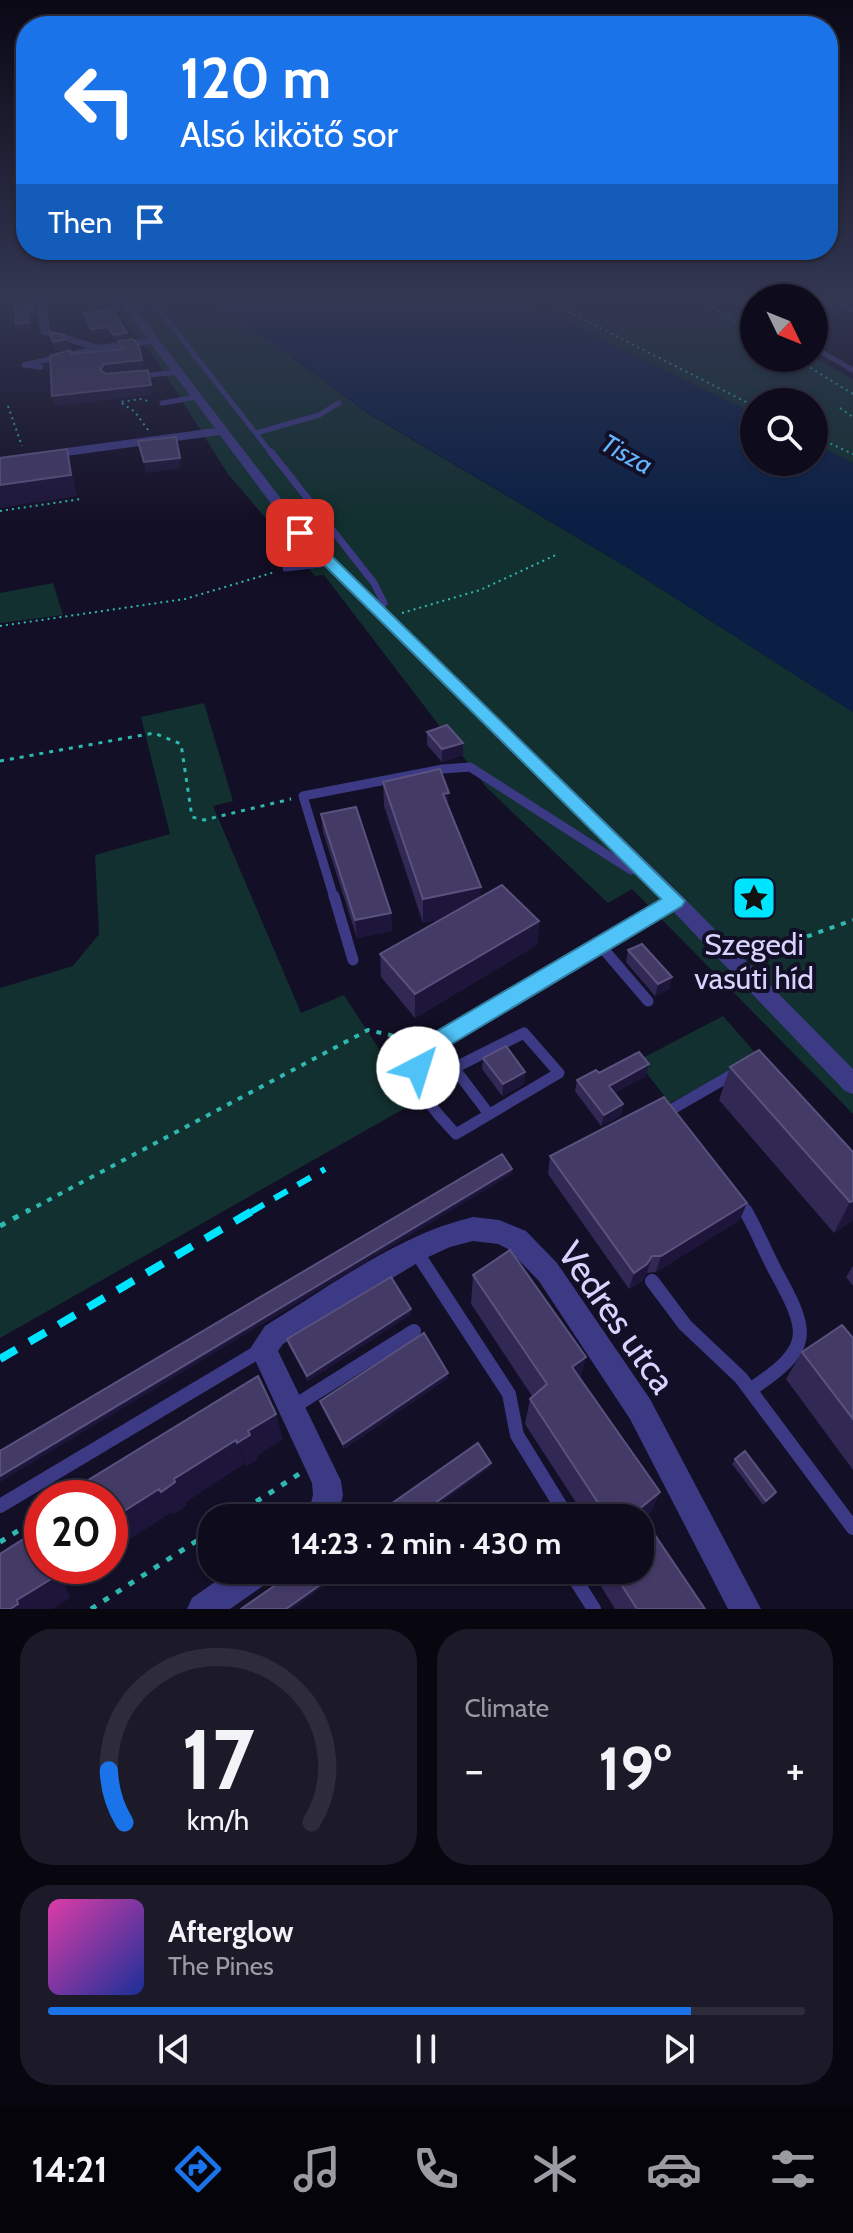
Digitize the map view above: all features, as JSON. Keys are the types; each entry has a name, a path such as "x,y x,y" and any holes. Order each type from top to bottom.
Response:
{"street":[{"path":"179,373 300,533 675,901 853,1084"},
{"path":"0,461 222,431"},
{"name":"Vedres utca","path":"263,1349 274,1335 415,1250 447,1235 473,1229 499,1232 517,1240 548,1272 640,1409 745,1609"},
{"path":"263,1349 326,1481 326,1504"},
{"path":"203,1609 239,1584"}],"lane":[{"path":"129,376 165,373"},
{"path":"209,373 374,583 384,603 382,613"},
{"path":"162,403 197,397"},
{"path":"256,433 311,418 339,403"},
{"path":"286,568 329,563"},
{"path":"353,960 303,796 443,769 470,767 631,870 640,867"},
{"path":"489,1114 454,1068 524,1033 559,1073 456,1134 425,1101 417,1076 421,1059 433,1044 675,901"},
{"path":"600,945 648,1001"},
{"path":"667,1112 735,1073"},
{"path":"647,1112 661,1104 677,1124"},
{"path":"734,1196 753,1220 800,1320 796,1345 785,1362 769,1378 750,1390"},
{"path":"415,1250 509,1394 517,1435 559,1504"},
{"path":"652,1281 685,1325 750,1390 853,1528"},
{"path":"290,1409 414,1331"},
{"path":"0,1506 263,1349"},
{"path":"578,1584 594,1609"}],"path":[{"path":"689,373 740,399"},
{"path":"819,373 853,394"},
{"path":"161,439 150,432 135,412 120,402 141,399 162,403"},
{"path":"8,406 26,457"},
{"path":"840,408 853,417"},
{"path":"828,442 853,454"},
{"path":"0,511 81,499"},
{"path":"382,613 480,590 558,554"},
{"path":"0,626 185,599 286,568"},
{"path":"0,761 154,733 181,744 192,817 204,820 303,796"},
{"path":"726,954 761,953 853,920"},
{"path":"0,1226 368,1030 433,1044"},
{"path":"253,1504 317,1463"},
{"path":"0,1542 24,1527"},
{"path":"91,1609 198,1540"}],"green space":[{"path":"164,373 313,373 369,414 630,569 853,712 853,1114 632,889 608,903 487,788 324,575 315,576 228,474"},
{"path":"671,373 841,373 853,380 853,463 828,451 828,388 740,388 740,407"},
{"path":"53,583 63,615 0,623 0,593"},
{"path":"204,703 233,801 213,806 301,1013 344,995 414,1103 0,1338 0,988 73,966 99,934 95,855 170,834 141,717"},
{"path":"723,1016 758,1056 670,1103 637,1061"}],"water":[{"name":"Tisza","path":"314,373 671,373 740,407 740,476 828,476 828,451 853,463 853,712 630,569 369,413"}],"building":[{"path":"51,373 149,373 151,385 52,396"},
{"path":"176,437 180,458 144,462 138,441"},
{"path":"67,449 71,475 0,485 0,458"},
{"path":"447,725 463,743 442,749 427,732"},
{"path":"440,769 449,793 443,794 481,887 423,899 383,782"},
{"path":"356,807 391,913 355,920 321,814"},
{"path":"502,885 539,921 415,994 380,954"},
{"path":"642,944 672,977 658,984 628,950"},
{"path":"506,1046 525,1072 503,1084 483,1058"},
{"path":"759,1050 853,1152 853,1201 850,1202 730,1067"},
{"path":"639,1052 649,1064 609,1086 623,1104 604,1115 577,1080 596,1070 599,1073"},
{"path":"664,1097 747,1203 661,1256 652,1256 634,1273 550,1156"},
{"path":"502,1154 512,1169 0,1476 0,1451"},
{"path":"510,1250 586,1357 572,1367 660,1492 645,1504 599,1504 530,1399 547,1384 473,1275"},
{"path":"391,1277 411,1309 307,1376 287,1339"},
{"path":"842,1325 853,1338 853,1419 802,1352"},
{"path":"424,1333 448,1373 343,1444 320,1401"},
{"path":"258,1376 276,1414 248,1431 250,1435 237,1443 236,1440 174,1479 175,1482 161,1492 159,1489 128,1509 128,1480 88,1480"},
{"path":"478,1443 491,1463 434,1504 391,1504"},
{"path":"745,1451 776,1492 766,1501 735,1459"},
{"path":"654,1534 705,1609 637,1609 621,1584 654,1584"},
{"path":"24,1539 24,1584 43,1584 17,1600 18,1604 10,1609 0,1609 0,1554"},
{"path":"277,1584 321,1584 286,1609 241,1609"}],"railway":[{"path":"251,1212 325,1169"},
{"path":"0,1359 254,1210"}],"place":[{"name":"Szegedi vasúti híd","path":"754,898"}],"route":[{"path":"300,533 675,901 433,1044 425,1052 418,1068"}]}
